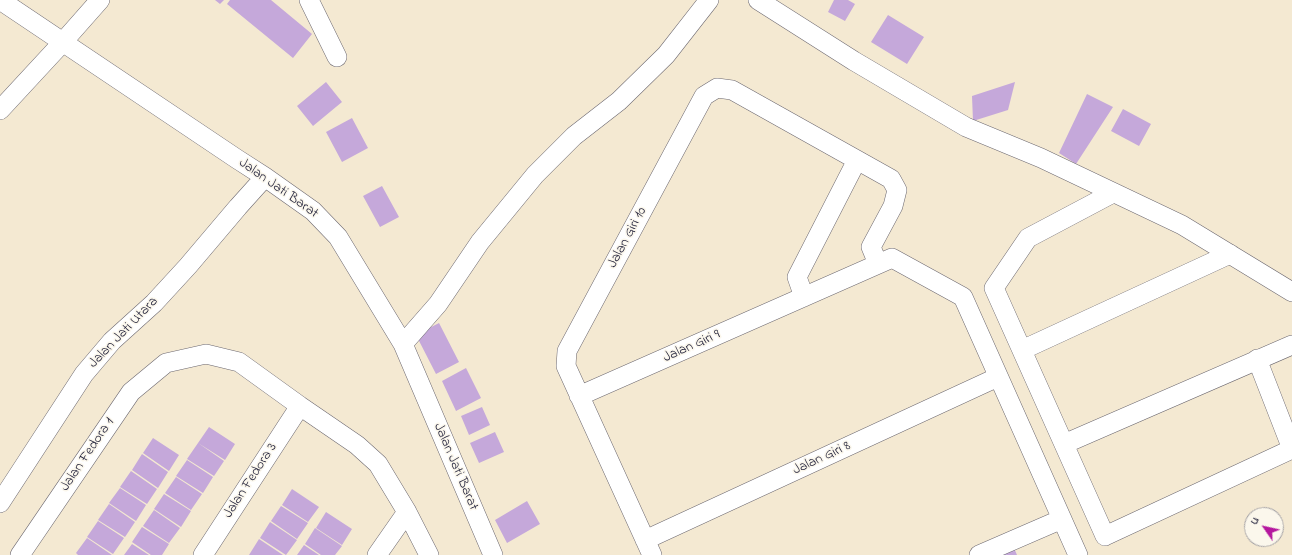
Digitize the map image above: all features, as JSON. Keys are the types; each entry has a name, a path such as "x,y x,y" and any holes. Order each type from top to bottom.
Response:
{"street":[{"name":"Jalan Jati Barat","path":"0,0 62,43 265,177 313,211 338,237 403,344 493,555"},
{"path":"0,110 100,0"},
{"path":"309,0 337,57"},
{"path":"403,344 438,304 480,242 535,176 574,136 619,102 666,55 709,0"},
{"path":"758,0 854,61 966,127 1041,158 1182,225 1292,292"},
{"name":"Jalan Giri 10","path":"648,548 566,366 567,351 704,96 717,88 732,90 857,160"},
{"path":"804,297 797,277 857,160 891,180 897,190 893,206 871,247 885,261 963,297 1078,555"},
{"name":"Jalan Jati Utara","path":"0,503 84,374 112,341 154,303 188,266 265,177"},
{"path":"1113,193 1028,238 994,288 1105,536 1292,449 1257,359"},
{"path":"1022,350 1230,254"},
{"name":"Jalan Giri 9","path":"579,396 885,261"},
{"path":"1064,444 1292,344"},
{"name":"Jalan Fedora 1","path":"20,555 131,392 166,363 206,354 239,362 300,406"},
{"name":"Jalan Giri 8","path":"648,548 998,377"},
{"path":"300,406 357,446 378,464 407,512 428,555"},
{"name":"Jalan Fedora 3","path":"203,555 300,406"},
{"path":"377,555 407,512"},
{"path":"979,555 1062,519"}],"building":[{"path":"215,0 224,0 220,4"},
{"path":"230,0 271,0 312,34 293,58 227,4"},
{"path":"834,0 848,0 855,4 845,21 828,12"},
{"path":"888,15 924,37 907,64 871,42"},
{"path":"326,82 342,102 313,126 297,106"},
{"path":"1015,82 1008,110 973,121 972,96"},
{"path":"1087,94 1113,107 1076,164 1059,153"},
{"path":"1123,109 1151,124 1139,146 1111,131"},
{"path":"352,118 368,148 342,162 326,132"},
{"path":"382,186 399,217 380,227 363,196"},
{"path":"439,323 459,362 436,374 416,335"},
{"path":"466,368 481,398 456,411 442,381"},
{"path":"482,407 490,425 469,435 461,416"},
{"path":"209,427 235,444 225,460 198,443"},
{"path":"495,432 504,452 479,463 470,443"},
{"path":"153,438 179,455 169,471 143,453"},
{"path":"198,443 224,461 214,476 187,459"},
{"path":"142,454 168,472 158,488 132,470"},
{"path":"187,460 213,477 203,493 176,476"},
{"path":"131,471 157,489 147,504 120,487"},
{"path":"176,477 202,494 191,510 165,493"},
{"path":"120,488 146,505 136,521 109,503"},
{"path":"292,489 319,507 308,522 282,505"},
{"path":"164,494 191,511 181,527 154,509"},
{"path":"527,501 540,524 507,543 495,520"},
{"path":"109,504 135,522 125,537 98,520"},
{"path":"281,506 308,523 297,539 271,521"},
{"path":"154,510 180,528 169,543 143,526"},
{"path":"326,512 352,529 342,545 316,528"},
{"path":"98,521 124,538 113,554 87,537"},
{"path":"270,522 297,540 286,555 260,538"},
{"path":"142,527 169,544 162,555 151,555 132,542"},
{"path":"315,528 342,546 335,555 321,555 305,544"},
{"path":"87,538 112,555 78,555 76,553"},
{"path":"259,539 283,555 249,555"},
{"path":"132,544 149,555 124,555"},
{"path":"304,545 319,555 297,555"},
{"path":"1014,548 1017,555 998,555"}]}
